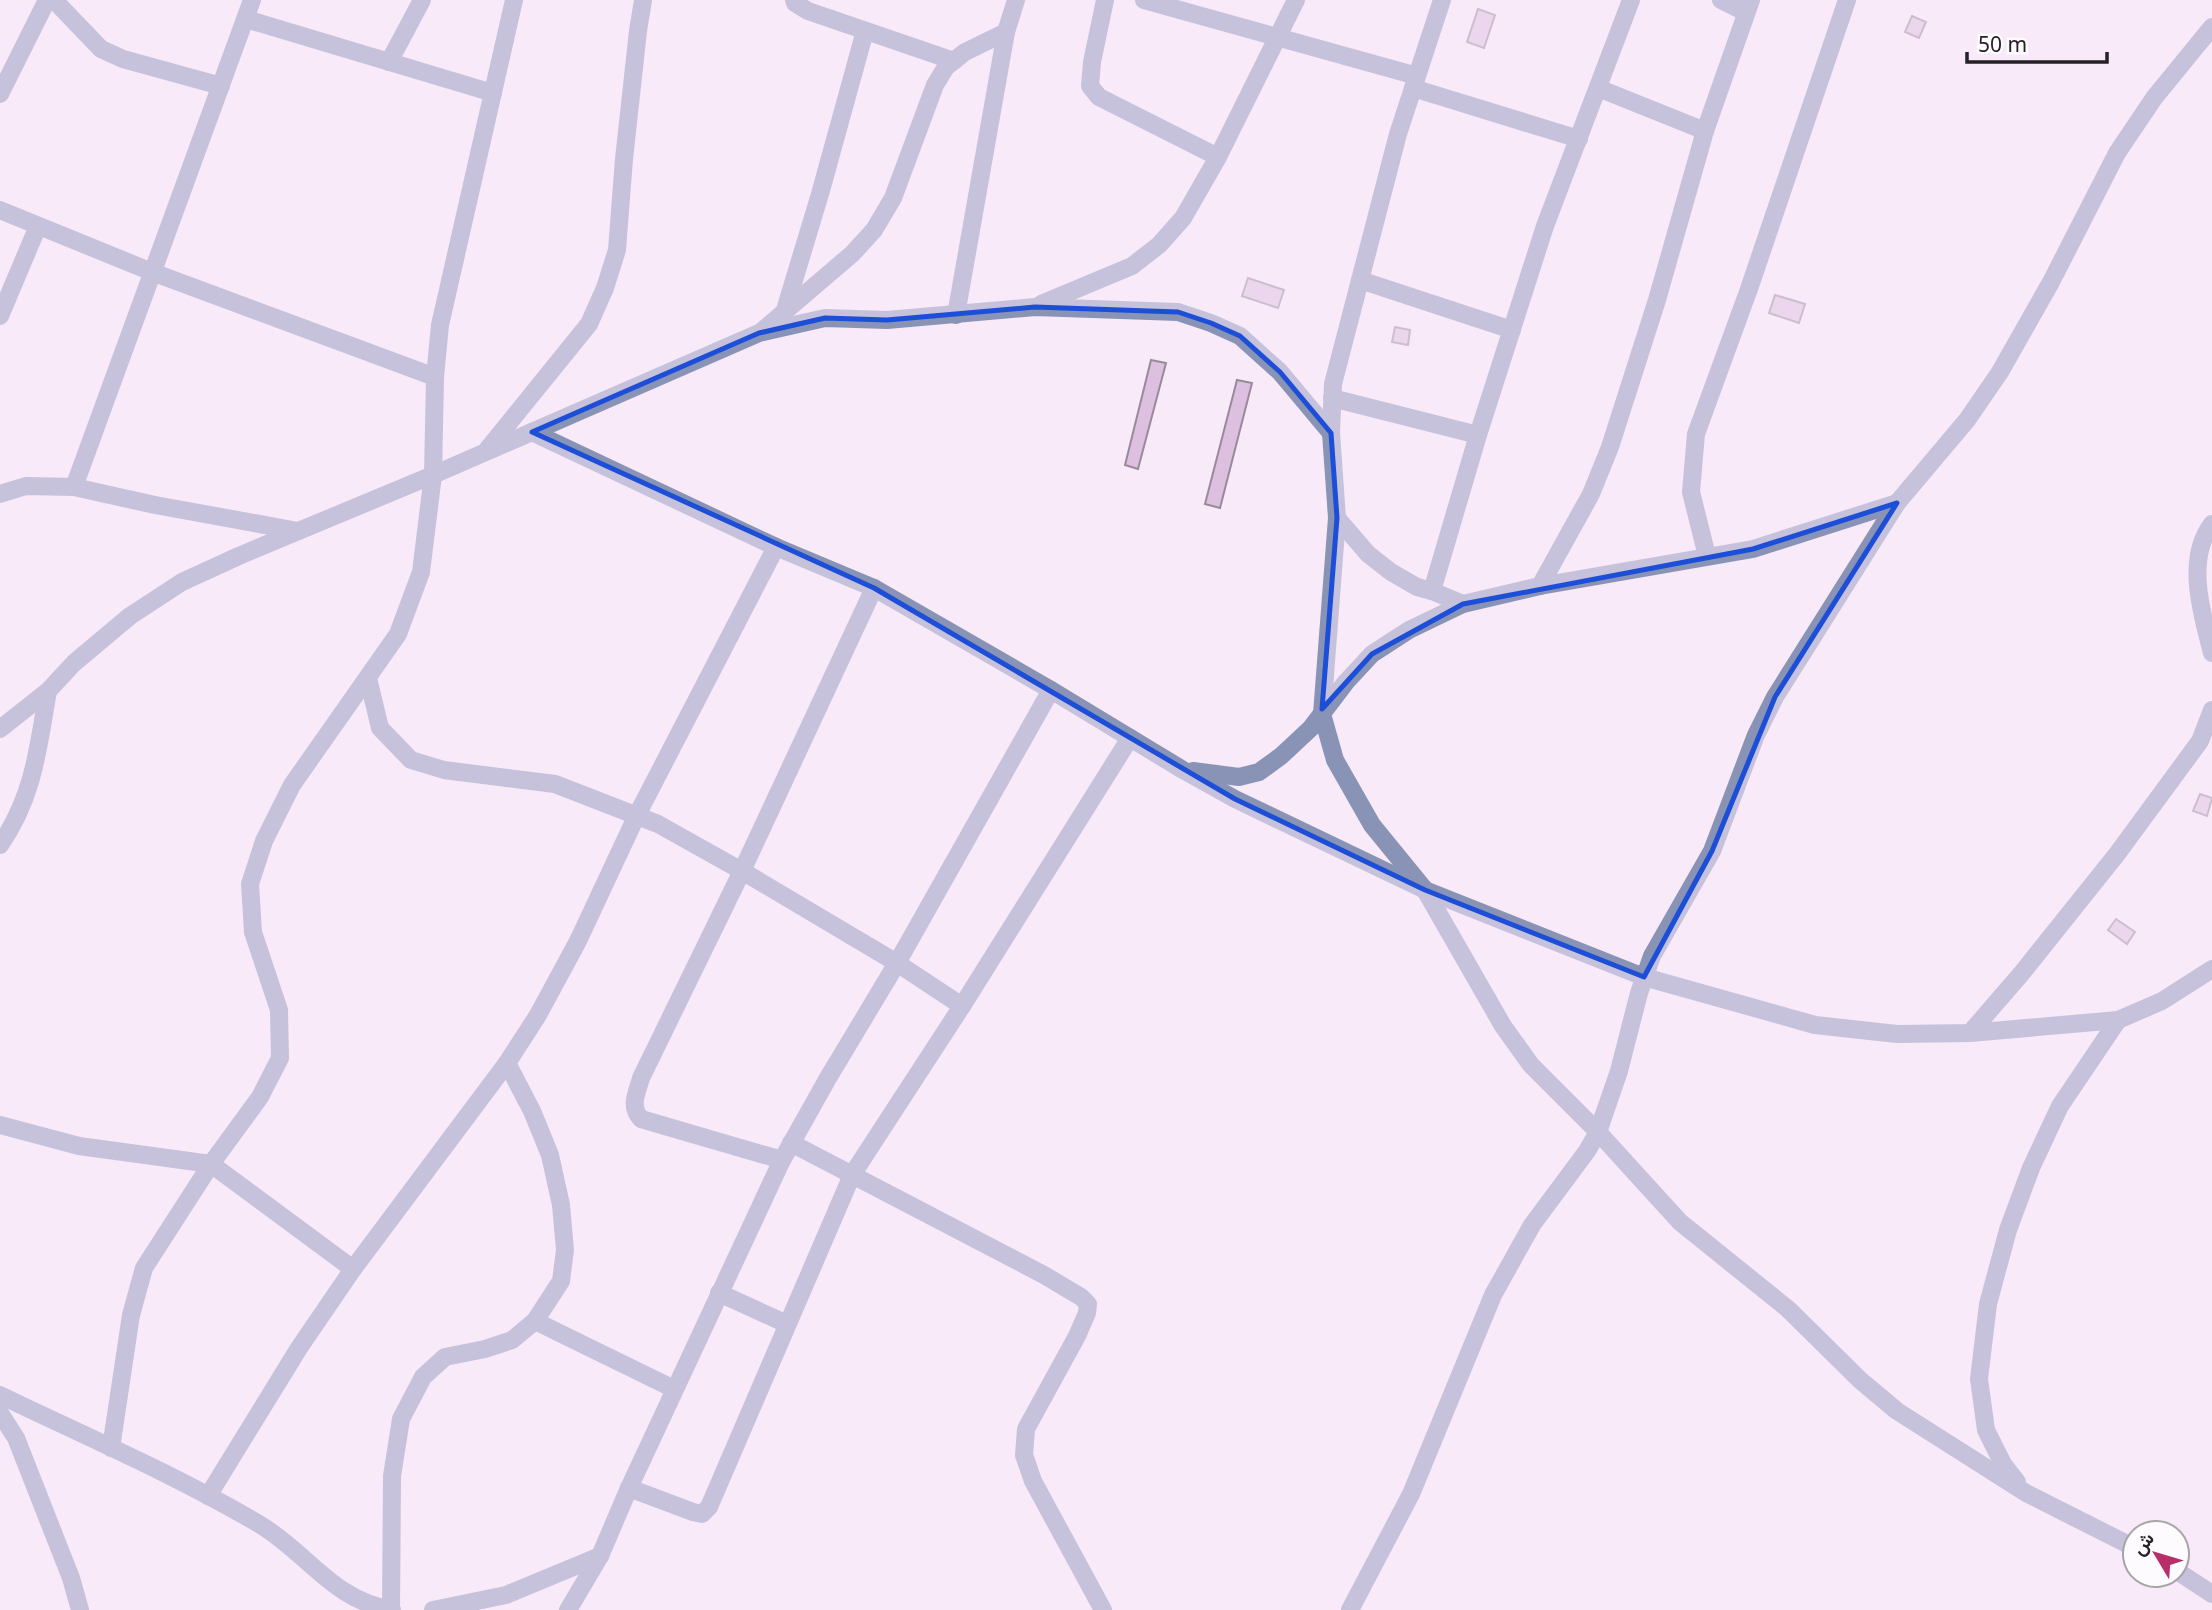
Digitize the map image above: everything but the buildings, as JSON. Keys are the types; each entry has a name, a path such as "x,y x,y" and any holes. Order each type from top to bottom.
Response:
{"street":[{"path":"0,94 47,0"},
{"path":"54,0 101,49 123,59 221,86"},
{"path":"74,487 252,0"},
{"path":"389,62 422,0"},
{"path":"111,1448 131,1315 144,1268 211,1164 260,1097 280,1058 279,1010 253,932 251,908 250,884 264,841 292,785 398,634 421,572 433,475 435,377 440,325 514,0"},
{"path":"485,452 589,324 605,288 617,250 624,159 643,0"},
{"path":"794,0 808,11 954,61"},
{"path":"956,314 1006,32 1017,0"},
{"path":"1105,0 1092,62 1090,86 1099,97 1218,157"},
{"path":"1144,0 1279,36 1579,139"},
{"path":"1035,307 1132,266 1160,245 1183,218 1218,157 1296,0"},
{"path":"1442,0 1398,134 1333,384 1331,433 1337,518 1322,714 1335,760 1373,825 1425,890 1503,1026 1531,1065 1598,1132 1680,1222 1788,1309 1860,1380 1897,1411 2026,1493 2121,1541"},
{"path":"1432,591 1478,435 1545,226 1631,0"},
{"path":"1540,586 1591,494 1610,447 1657,300 1705,131 1748,6 1721,0"},
{"path":"1707,556 1691,492 1696,435 1749,289 1847,0"},
{"path":"246,19 493,93"},
{"path":"1350,1610 1411,1494 1493,1295 1532,1225 1598,1132 1619,1071 1652,956 1712,851 1756,735 1775,696 1897,503 1967,420 2000,372 2051,282 2117,153 2154,98 2212,27"},
{"path":"784,312 865,31"},
{"path":"759,333 852,254 874,230 893,198 935,85 946,67 965,52 1006,32"},
{"path":"1598,88 1705,131"},
{"path":"0,211 152,272 435,377"},
{"path":"0,316 38,226"},
{"path":"1360,279 1512,330"},
{"path":"0,729 48,691 74,663 130,616 182,582 759,333 825,318 887,320 1035,307 1178,312 1240,336 1273,365 1331,433"},
{"path":"1332,397 1478,435"},
{"path":"532,432 776,547 874,588 1235,799 1425,890 1644,977 1815,1025 1897,1034 1970,1033 2118,1020 2162,1001 2212,970"},
{"path":"0,494 26,486 74,487 298,531"},
{"path":"1183,770 1239,777 1259,772 1311,728 1372,654 1409,630 1463,604 1540,586 1753,549 1897,503"},
{"path":"1337,518 1368,554 1391,572 1417,587 1463,604"},
{"path":"2212,524 2205,534 2197,573 2212,653"},
{"path":"208,1496 299,1348 354,1269 507,1063 538,1015 578,942 636,817 776,547"},
{"path":"782,1160 641,1119 633,1104 641,1078 742,871 874,588"},
{"path":"368,678 380,728 411,760 444,770 555,784 658,824 897,963 962,1006"},
{"path":"568,1610 600,1556 674,1389 782,1160 1051,690"},
{"path":"0,845 14,825 33,776 48,691"},
{"path":"1970,1033 2117,854 2200,741 2212,710"},
{"path":"629,1488 702,1514 709,1507 852,1175 962,1006 1130,738"},
{"path":"2026,1493 2003,1464 1986,1430 1979,1379 1988,1304 2008,1230 2031,1168 2060,1106 2118,1020"},
{"path":"0,1395 208,1496 261,1525 290,1546 335,1587 373,1607 391,1610 392,1476 401,1419 423,1377 445,1357 512,1340 535,1321 561,1281 565,1250 561,1205 550,1155 532,1111 507,1063"},
{"path":"0,1125 79,1146 211,1164 354,1269"},
{"path":"791,1143 1020,1262 1081,1297 1088,1304 1077,1336 1026,1429 1024,1455 1033,1481 1102,1610"},
{"path":"719,1293 788,1324"},
{"path":"535,1321 674,1389"},
{"path":"0,1413 16,1438 71,1578 80,1610"},
{"path":"433,1610 506,1595 600,1556"},
{"path":"2191,1580 2212,1594"}],"highlighted area":[{"path":"1035,307 1178,312 1211,323 1240,336 1280,372 1331,433 1337,518 1322,709 1372,654 1463,604 1753,549 1897,503 1775,697 1712,851 1644,977 1425,890 1235,799 874,588 532,432 759,333 825,318 887,320"}]}
